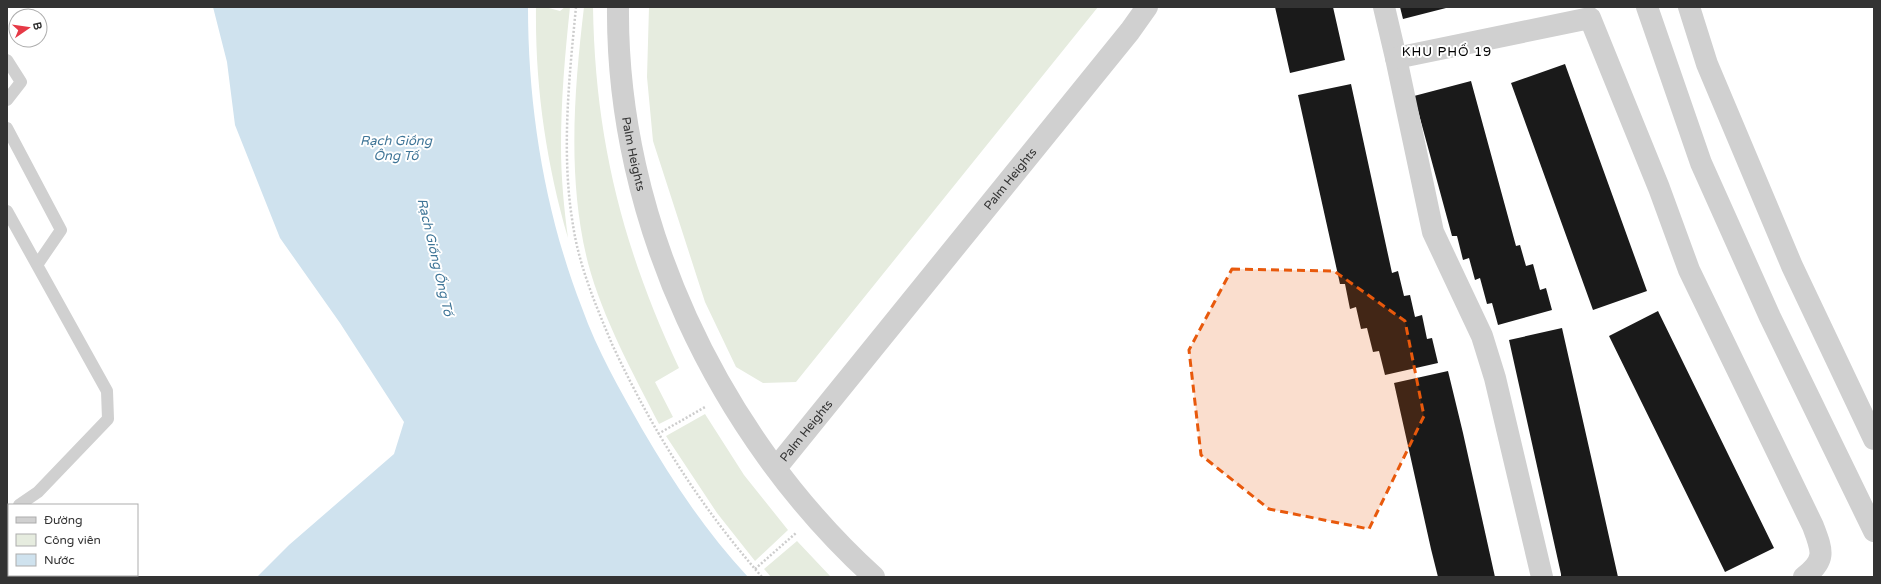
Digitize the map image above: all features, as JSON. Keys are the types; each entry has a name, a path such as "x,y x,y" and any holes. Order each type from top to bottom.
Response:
{"street":[{"name":"Palm Heights","path":"618,7 624,96 628,126 635,162 654,233 680,304 713,372 732,404 776,468 1130,31 1147,7"},
{"path":"1384,7 1433,232 1482,336 1489,357 1542,577"},
{"path":"1647,7 1701,162 1770,317 1874,531"},
{"path":"1689,7 1707,64 1792,266 1874,439"},
{"path":"1396,58 1590,18 1659,188 1689,270 1822,548 1816,568 1804,577"},
{"path":"776,468 826,530 874,577"}],"lane":[{"path":"7,60 20,82 7,100"},
{"path":"7,128 61,230 37,265"},
{"path":"7,211 107,391 108,419 38,492 20,504"}],"path":[{"path":"576,7 571,60 568,123 568,185 573,226 583,267 601,319 627,375 658,434 701,502 762,577"},
{"path":"658,434 706,407"},
{"path":"755,569 796,533"}],"highlighted area":[{"path":"1232,269 1334,271 1405,321 1424,416 1369,529 1269,509 1201,455 1189,350"}],"green space":[{"path":"536,7 545,7 560,11 565,7 570,7 566,42 561,147 563,192 568,238 560,209 543,124 537,66"},
{"path":"584,7 593,7 599,102 606,148 616,192 642,280 659,324 679,368 655,382 673,417 659,424 610,325 594,284 581,232 577,200 574,135 577,71"},
{"path":"649,7 1098,7 796,382 763,383 736,367 705,302 653,141 647,77"},
{"path":"705,414 744,475 788,530 755,561 717,513 666,436"},
{"path":"797,541 831,577 771,577 764,569"}],"water":[{"name":"Rạch Giồng Ông Tố","path":"213,7 528,7 531,84 541,160 558,235 569,272 588,324 617,385 666,468 704,524 748,577 257,577 289,545 394,454 404,422 340,323 280,238 235,125 227,62"}],"building":[{"path":"1275,7 1333,7 1345,60 1290,73"},
{"path":"1400,7 1446,7 1446,8 1403,19"},
{"path":"1565,64 1647,291 1593,310 1511,83"},
{"path":"1471,81 1516,246 1520,245 1526,266 1533,264 1540,290 1546,288 1552,310 1498,325 1492,303 1487,304 1480,278 1475,280 1469,258 1463,260 1457,236 1452,236 1414,96"},
{"path":"1351,84 1392,273 1398,271 1404,296 1410,295 1415,317 1422,315 1427,339 1432,338 1438,363 1385,375 1379,351 1373,352 1367,328 1361,329 1356,307 1350,309 1345,284 1340,284 1298,95"},
{"path":"1658,311 1774,548 1725,572 1609,336"},
{"path":"1562,328 1618,577 1561,577 1509,340"},
{"path":"1448,371 1495,577 1438,577 1431,549 1394,383"}],"district":[{"name":"KHU PHỐ 19","path":"1447,51"}],"water label":[{"name":"Rạch Giống Ống Tố","path":"436,257"}]}
